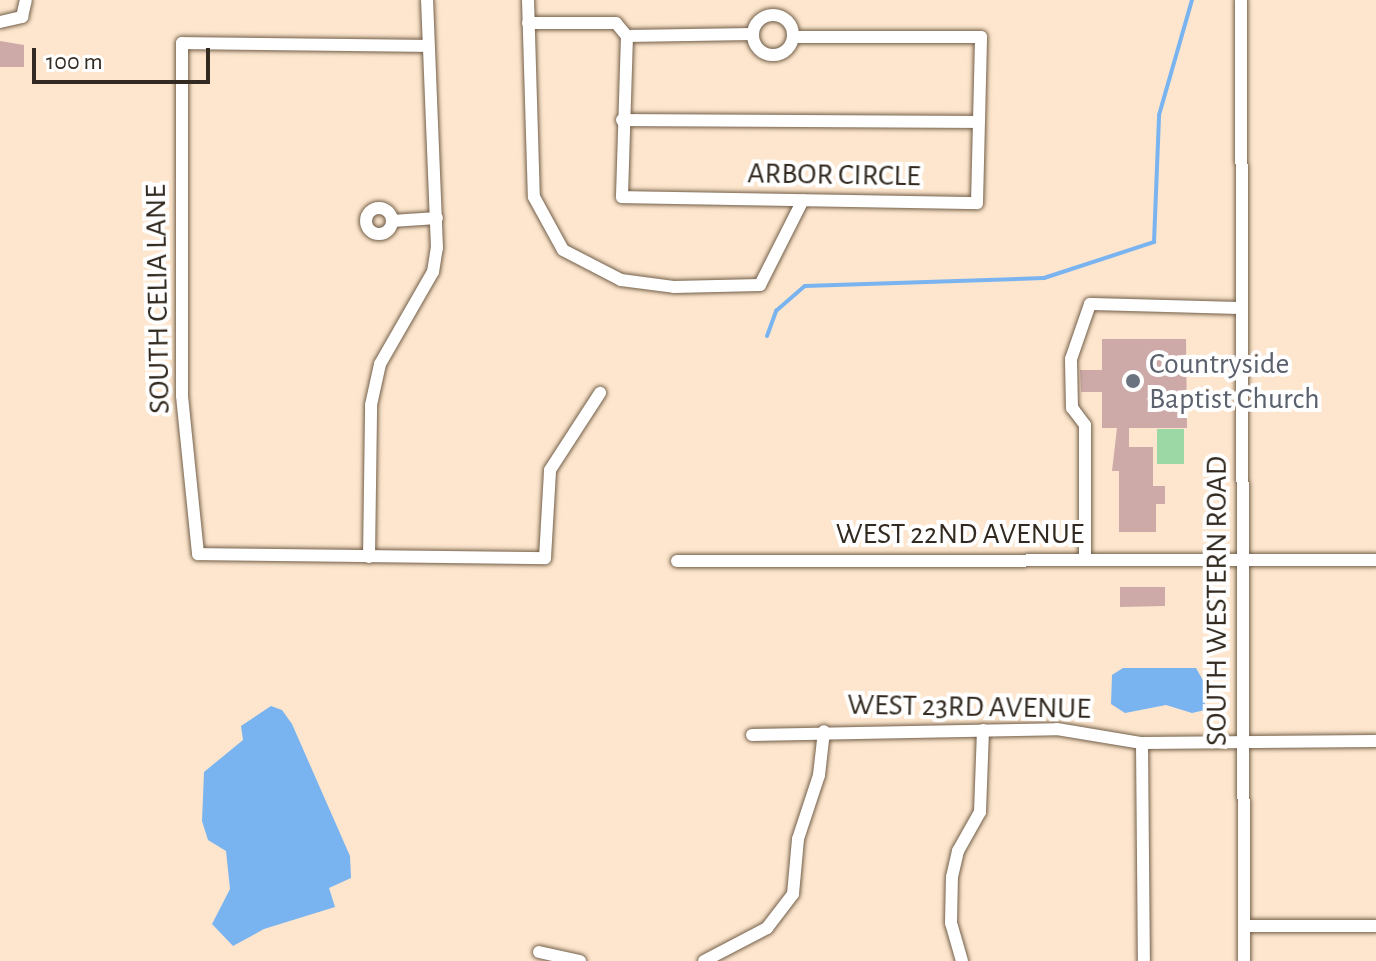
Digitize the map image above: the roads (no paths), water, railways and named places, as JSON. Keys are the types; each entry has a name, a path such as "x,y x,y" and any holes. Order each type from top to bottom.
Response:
{"street":[{"path":"0,22 22,17 26,0"},
{"path":"427,0 437,218 433,272 380,364 371,405 369,557 545,558 550,470 600,393"},
{"path":"528,0 534,197 563,250 590,267 621,280 674,287 760,285 803,200"},
{"path":"775,0 775,15"},
{"name":"SOUTH WESTERN ROAD","path":"1241,0 1244,961"},
{"path":"775,15 790,25 793,37 784,53 771,56 759,51 752,34 757,22 775,15"},
{"path":"528,23 616,23 627,36 752,34"},
{"name":"ARBOR CIRCLE","path":"627,36 622,197 977,203 981,37 793,37"},
{"name":"SOUTH CELIA LANE","path":"369,557 198,554 182,396 182,43 428,46"},
{"path":"622,120 979,122"},
{"path":"392,221 437,218"},
{"path":"1085,559 1085,425 1072,408 1071,359 1090,304 1242,308"},
{"name":"WEST 22ND AVENUE","path":"677,561 1376,560"},
{"name":"WEST 23RD AVENUE","path":"752,735 824,731 1057,729 1142,743 1376,741"},
{"path":"962,961 951,923 952,877 958,851 980,812 983,730"},
{"path":"704,961 767,928 789,903 803,812 819,775 824,731"},
{"path":"1142,743 1144,961"},
{"path":"1244,926 1376,926"},
{"path":"539,952 580,961"}],"water":[{"path":"1123,668 1196,668 1204,682 1205,710 1192,713 1166,705 1125,713 1111,704 1112,675"},
{"path":"271,706 282,710 292,724 350,856 351,878 329,888 335,907 264,929 233,946 212,924 230,889 226,851 208,840 202,821 204,772 243,740 241,726"}],"waterway":[{"path":"767,336 776,311 805,286 1044,278 1154,242 1159,115 1192,0"}],"place":[{"name":"Countryside Baptist Church","path":"1133,381"}]}
